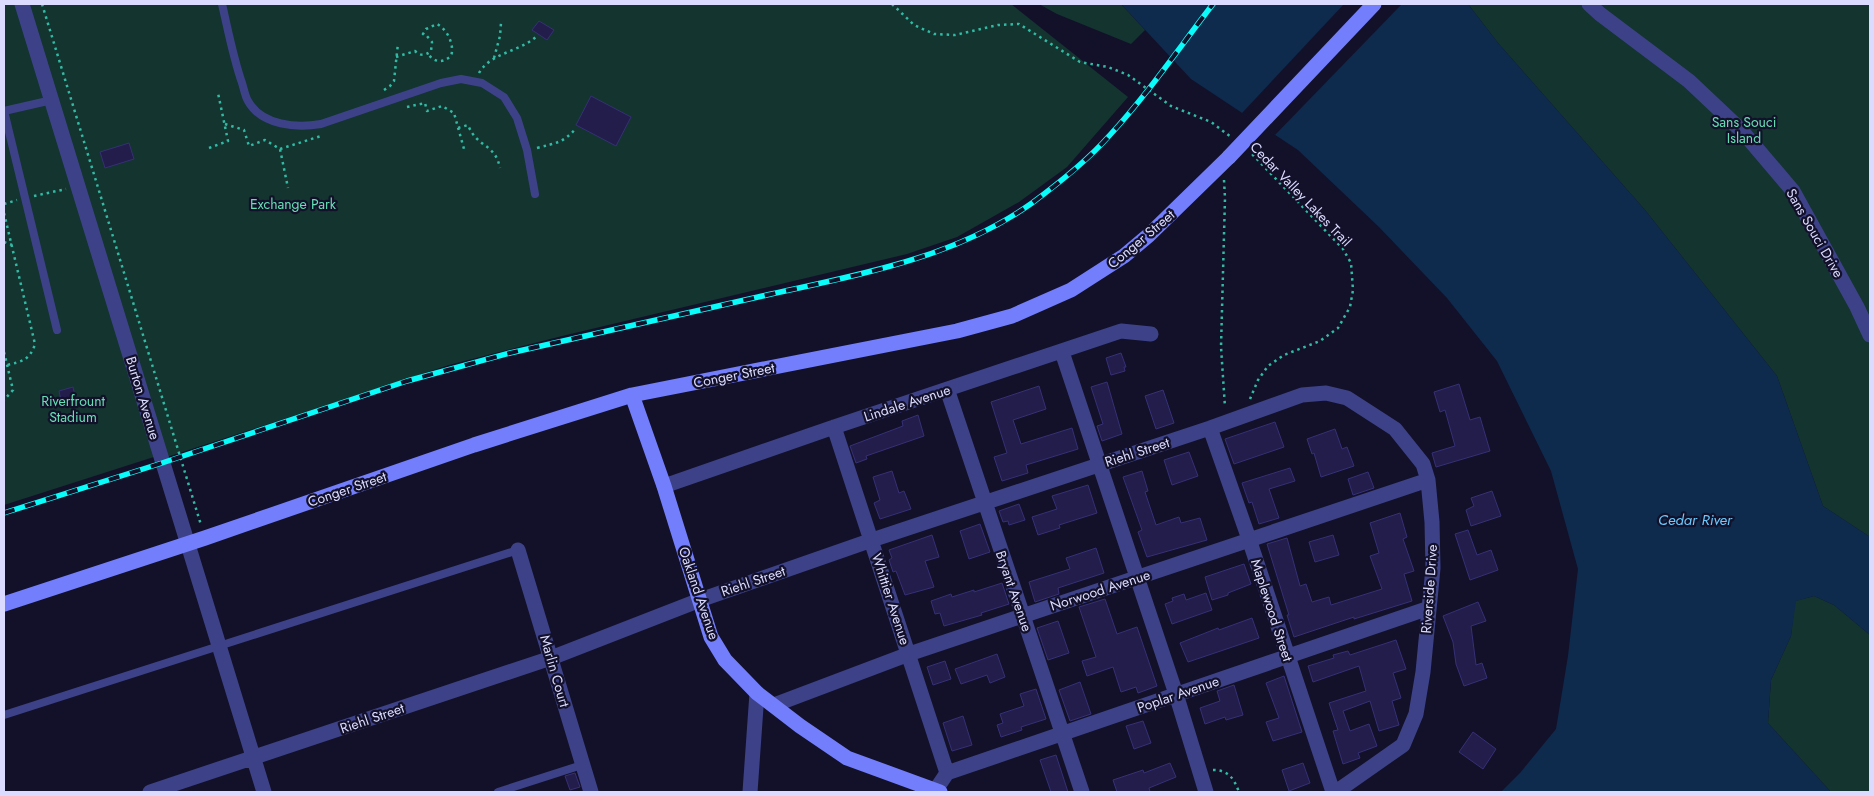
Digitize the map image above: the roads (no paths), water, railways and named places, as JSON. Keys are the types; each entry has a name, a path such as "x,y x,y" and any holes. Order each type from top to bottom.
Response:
{"main road":[{"name":"Conger Street","path":"4,604 188,544 474,445 632,395 957,331 1012,316 1070,290 1124,256 1149,235 1226,160 1374,4"},
{"name":"Oakland Avenue","path":"632,395 664,486 711,637 725,660 757,693 800,726 848,758 938,791"}],"street":[{"name":"Burton Avenue","path":"22,4 264,792"},
{"name":"Sans Souci Drive","path":"1589,4 1689,81 1742,131 1793,191 1857,307 1870,335"},
{"name":"Lindale Avenue","path":"664,486 834,426 1121,331 1151,334"},
{"path":"1062,352 1176,694 1206,792"},
{"name":"Bryant Avenue","path":"947,390 1082,792"},
{"name":"Riverside Drive","path":"1302,395 1326,393 1347,398 1395,429 1423,464 1428,480 1432,522 1434,568 1423,672 1416,714 1404,745 1334,792"},
{"name":"Riehl Street","path":"150,792 551,658 700,600 984,502 1226,423 1302,395"},
{"name":"Whittier Avenue","path":"834,426 947,773"},
{"name":"Maplewood Street","path":"1210,428 1334,792"},
{"name":"Norwood Avenue","path":"774,705 909,654 1428,480"},
{"name":"Marlin Court","path":"518,550 591,792"},
{"name":"Poplar Avenue","path":"947,773 1176,694 1288,658 1429,608"},
{"path":"750,792 757,693"},
{"path":"938,791 947,773"}],"lane":[{"path":"222,4 239,74 249,102 262,115 284,125 304,127 321,124 441,83 461,79 482,83 504,97 517,118 528,153 535,194"},
{"path":"52,100 4,111 57,330"},
{"path":"4,715 518,550"},
{"path":"498,792 582,765"}],"water":[{"name":"Cedar River","path":"1121,4 1468,4 1498,43 1645,210 1777,376 1823,506 1870,537 1870,635 1834,605 1814,596 1796,601 1791,636 1771,680 1768,723 1831,792 1501,792 1520,773 1556,729 1568,656 1578,569 1551,471 1497,361 1447,298 1379,227 1298,150 1191,79"}],"railway":[{"path":"4,513 162,463 407,381 510,353 900,264 969,239 1001,223 1032,203 1091,154 1137,104 1213,4"}],"park label":[{"name":"Sans Souci Island","path":"1744,130"},
{"name":"Exchange Park","path":"293,204"},
{"name":"Riverfrount Stadium","path":"73,410"}]}
